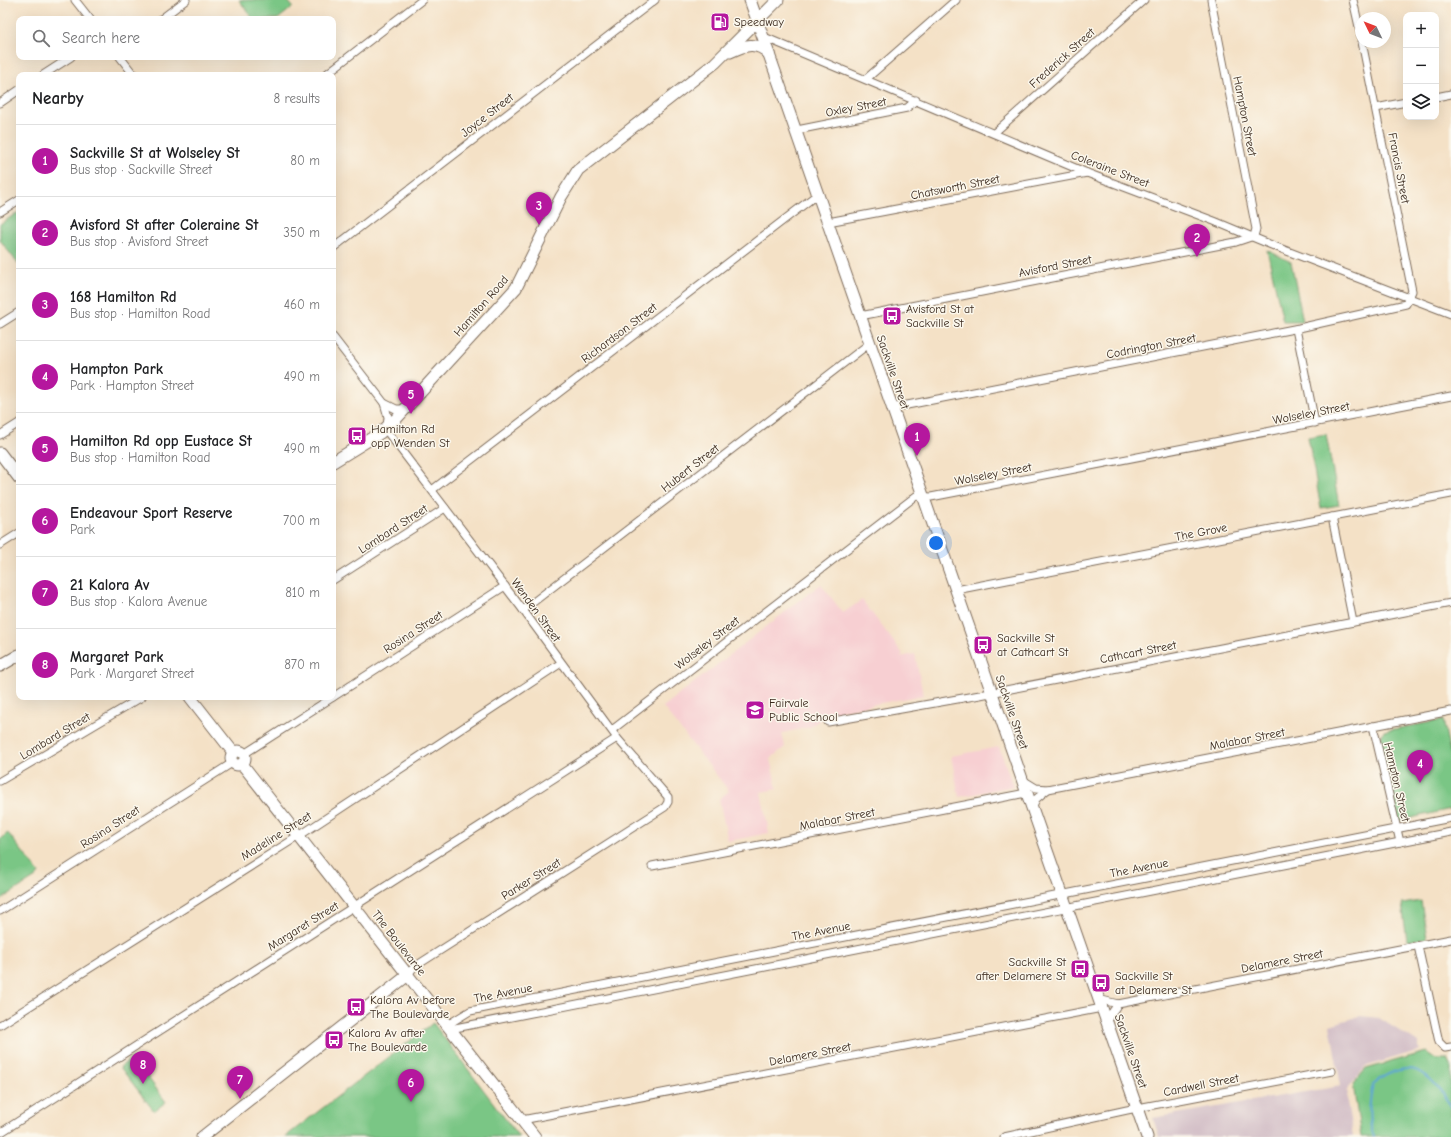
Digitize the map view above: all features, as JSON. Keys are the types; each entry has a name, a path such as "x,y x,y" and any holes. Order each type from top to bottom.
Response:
{"main road":[{"name":"Sackville Street","path":"750,0 819,193 860,316 1147,1137"},
{"name":"Hamilton Road","path":"336,460 386,428 516,288 561,196 578,170 715,63 778,0"},
{"path":"715,63 730,52 750,45 761,46 770,55"},
{"path":"0,454 16,474"},
{"path":"0,666 16,657"},
{"name":"The Boulevarde","path":"192,700 535,1137"},
{"path":"202,1137 408,975"}],"street":[{"path":"75,0 88,16"},
{"path":"165,16 186,0"},
{"path":"329,72 422,0"},
{"name":"Joyce Street","path":"336,246 655,0"},
{"path":"866,79 956,0"},
{"name":"Frederick Street","path":"994,133 1144,0"},
{"name":"Hampton Street","path":"1211,0 1256,229 1254,236"},
{"path":"1353,0 1356,12"},
{"name":"Coleraine Street","path":"764,37 1087,173 1254,236 1274,246 1451,314"},
{"name":"Francis Street","path":"1363,48 1412,292 1410,298"},
{"path":"48,72 66,60"},
{"path":"122,60 132,72"},
{"path":"0,103 16,92"},
{"path":"1439,96 1451,94"},
{"name":"Oxley Street","path":"796,130 907,108 916,100"},
{"path":"1376,108 1403,103"},
{"name":"Chatsworth Street","path":"828,222 1087,173"},
{"name":"Richardson Street","path":"432,490 819,193"},
{"path":"0,212 16,202"},
{"name":"Avisford Street","path":"860,316 1236,242 1254,236"},
{"name":"Codrington Street","path":"892,408 1296,329 1406,304 1410,298"},
{"path":"0,324 16,314"},
{"path":"1296,329 1315,423"},
{"path":"336,341 384,403 388,417 386,428"},
{"name":"Hubert Street","path":"523,610 870,343"},
{"name":"Wolseley Street","path":"612,730 916,496 931,497 1451,396"},
{"path":"384,403 396,408 405,409"},
{"path":"0,435 16,425"},
{"name":"Wenden Street","path":"386,428 617,738 668,798 668,802"},
{"name":"The Grove","path":"956,590 1451,494"},
{"name":"Lombard Street","path":"336,578 445,508"},
{"path":"1332,518 1353,622"},
{"path":"0,545 16,535"},
{"name":"Rosina Street","path":"336,695 505,586"},
{"name":"Cathcart Street","path":"828,722 1451,603"},
{"name":"Madeline Street","path":"0,1025 299,835 561,663"},
{"name":"Lombard Street","path":"0,781 137,700"},
{"name":"Rosina Street","path":"0,911 328,700"},
{"name":"Malabar Street","path":"1022,779 1036,788 1048,789 1451,711"},
{"name":"Hampton Street","path":"1373,726 1400,842"},
{"name":"Margaret Street","path":"0,1133 617,738"},
{"path":"1032,808 1036,799 1048,789"},
{"name":"Malabar Street","path":"652,866 1026,793"},
{"name":"Parker Street","path":"408,975 413,968 422,962 665,807 668,802"},
{"name":"The Avenue","path":"1451,818 470,1011 452,1022 450,1029 1451,832"},
{"name":"Delamere Street","path":"522,1120 1100,1003 1118,1004 1451,939"},
{"path":"1418,946 1439,1042 1445,1048 1451,1047"},
{"path":"1106,1021 1118,1004"},
{"name":"Cardwell Street","path":"1004,1137 1137,1109 1332,1071"}],"shaded area":[{"name":"Fairvale Public School","path":"821,584 843,613 862,600 903,654 900,657 915,654 923,695 829,713 810,727 782,733 785,747 770,759 777,789 761,792 769,833 728,841 719,799 729,791 663,707"},
{"path":"999,747 1013,786 959,797 951,756"},
{"path":"1360,1016 1379,1018 1418,1043 1420,1050 1367,1066 1348,1087 1347,1102 1353,1137 1159,1137 1153,1118 1341,1086 1330,1025"}],"green space":[{"path":"239,0 287,0 293,7 282,16 251,16"},
{"path":"16,214 16,261 0,240 0,224"},
{"path":"1267,250 1291,262 1303,321 1283,321"},
{"path":"1326,434 1339,505 1321,508 1308,437"},
{"path":"1443,720 1451,757 1451,809 1398,821 1380,739 1384,731"},
{"path":"8,833 39,873 36,877 0,900 0,839"},
{"path":"1421,901 1427,938 1407,941 1402,904"},
{"path":"433,1023 519,1137 285,1137"},
{"path":"1426,1052 1436,1059 1448,1059 1451,1066 1451,1137 1361,1137 1353,1084 1366,1069"},
{"path":"133,1057 166,1102 154,1111 120,1067"}],"waterway":[{"path":"1374,1137 1370,1124 1369,1111 1373,1084 1386,1075 1398,1070 1409,1069 1418,1071 1427,1076 1443,1094 1451,1107"}],"place":[{"name":"Speedway","path":"720,22"},
{"name":"168 Hamilton Rd","path":"539,225"},
{"name":"Avisford St after Coleraine St","path":"1197,257"},
{"name":"Avisford St at Sackville St","path":"892,316"},
{"name":"Hamilton Rd opp Eustace St","path":"411,414"},
{"name":"Hamilton Rd opp Wenden St","path":"357,436"},
{"name":"Sackville St at Wolseley St","path":"917,456"},
{"name":"Sackville St at Cathcart St","path":"983,645"},
{"name":"Fairvale Public School","path":"755,710"},
{"name":"Hampton Park","path":"1420,783"},
{"name":"Sackville St after Delamere St","path":"1080,969"},
{"name":"Sackville St at Delamere St","path":"1101,983"},
{"name":"Kalora Av before The Boulevarde","path":"356,1007"},
{"name":"Kalora Av after The Boulevarde","path":"334,1040"},
{"name":"Margaret Park","path":"143,1084"},
{"name":"21 Kalora Av","path":"240,1099"},
{"name":"Endeavour Sport Reserve","path":"411,1102"}]}
